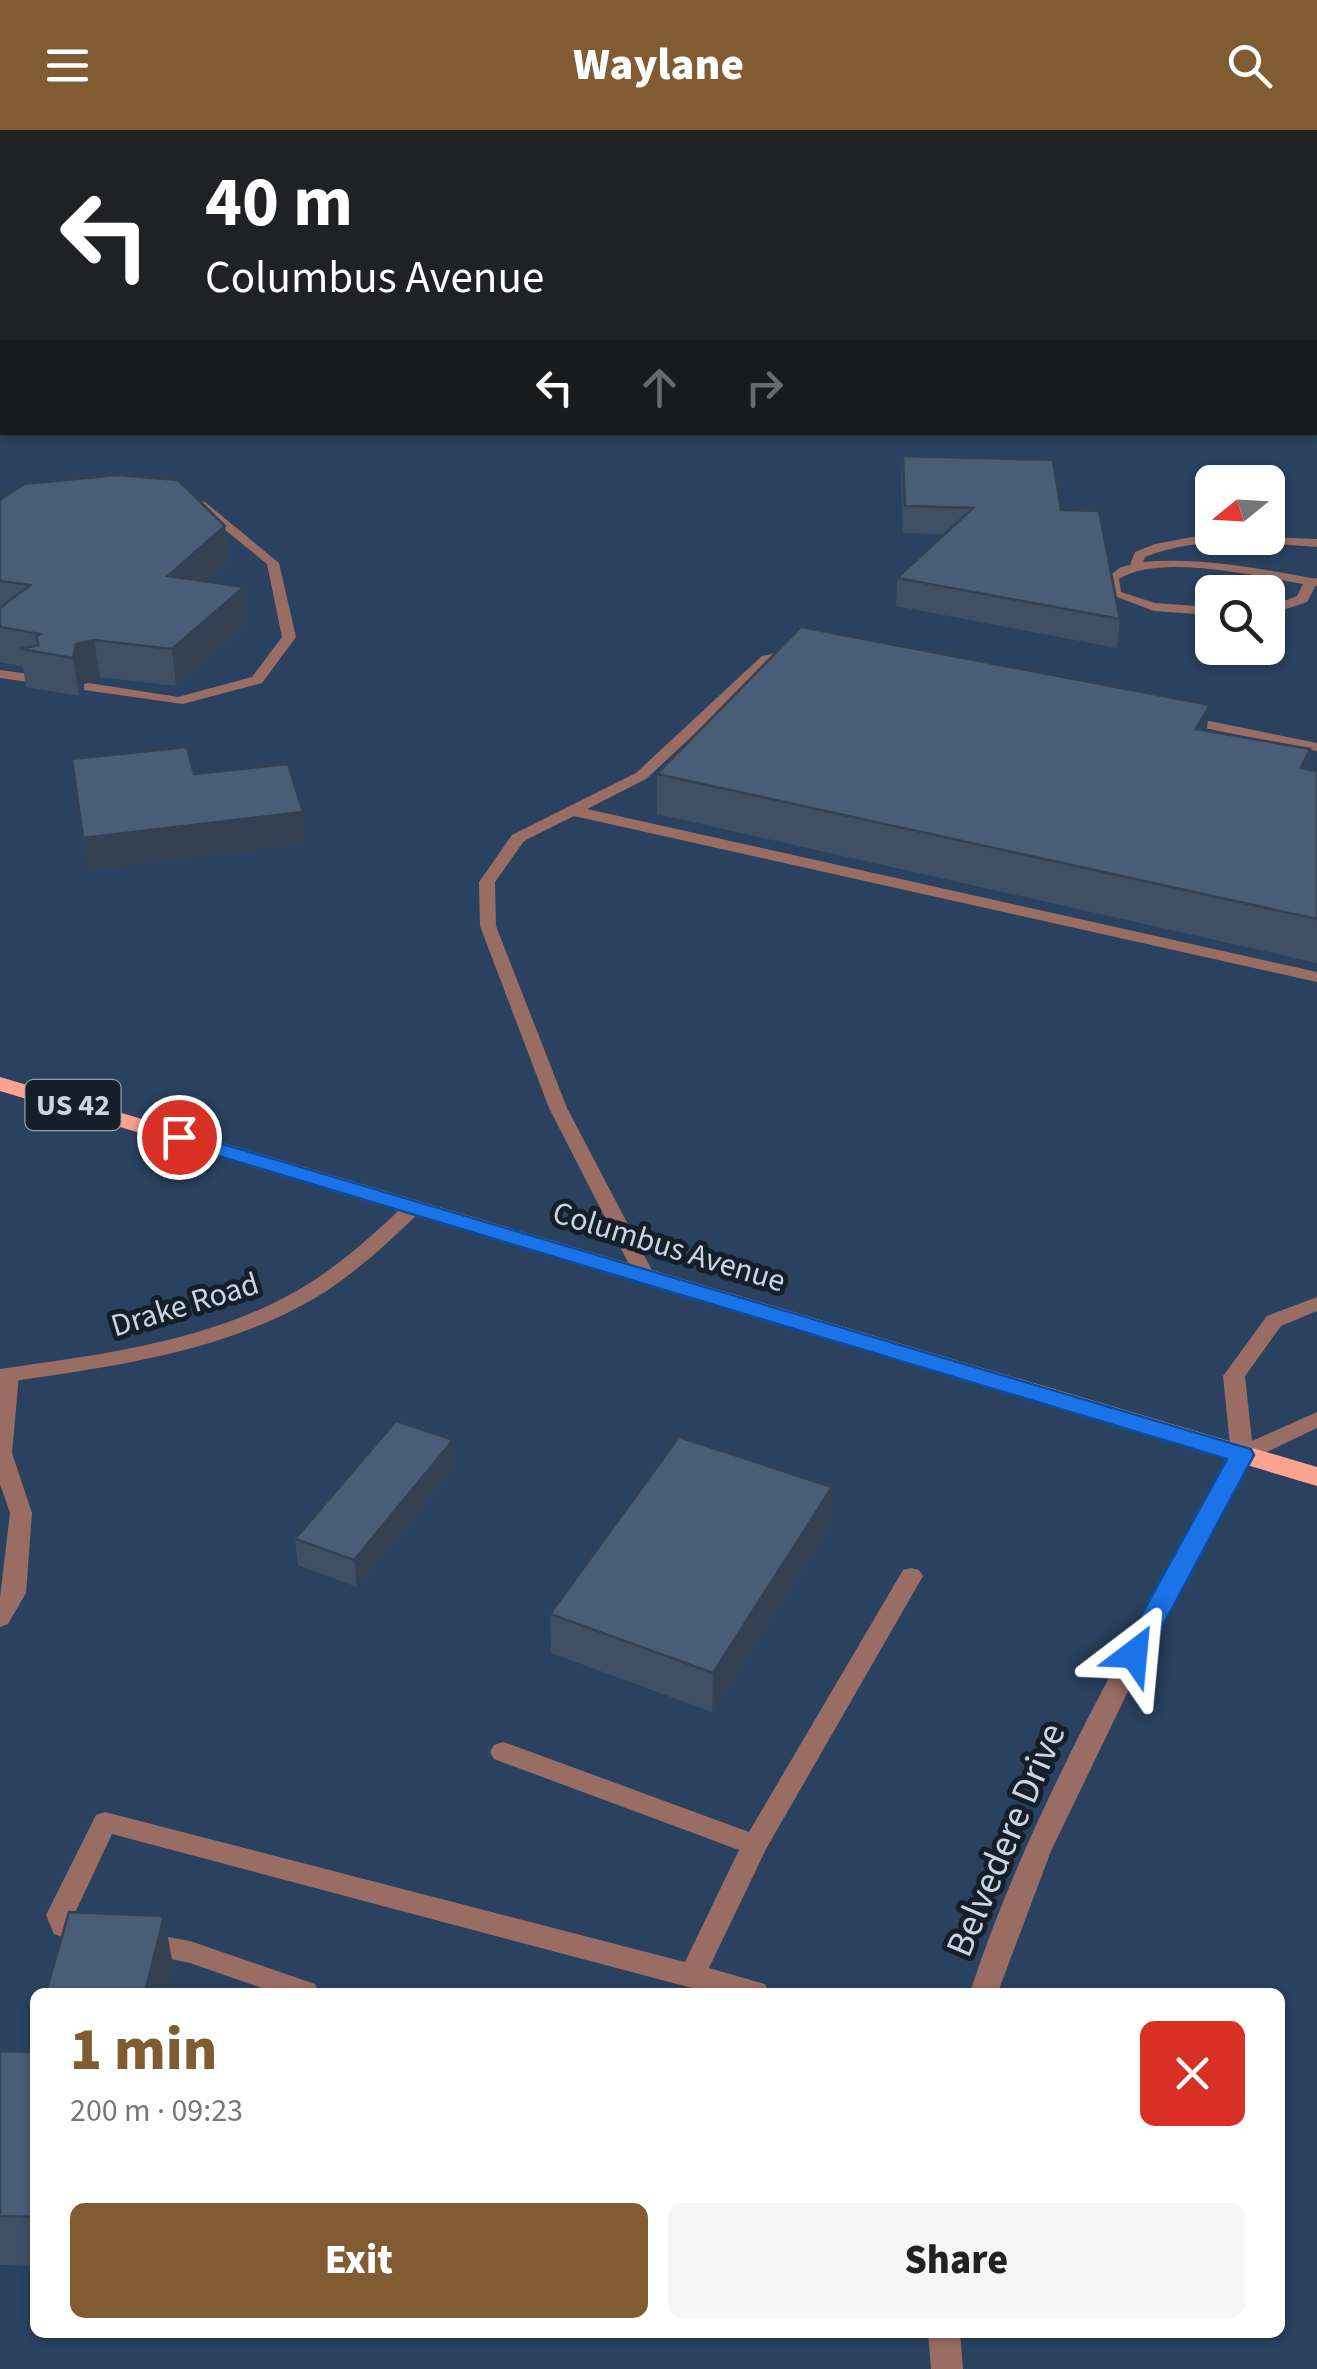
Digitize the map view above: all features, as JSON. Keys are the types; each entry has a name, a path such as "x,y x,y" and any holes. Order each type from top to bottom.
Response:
{"main road":[{"name":"Columbus Avenue","path":"0,1084 1317,1477"}],"street":[{"path":"89,687 178,701 258,680 290,637 273,563 201,505 181,503"},
{"path":"1136,566 1138,555 1159,545 1182,542 1317,543"},
{"path":"1195,610 1154,607 1115,594 1112,578 1117,571 1136,566 1243,569 1314,582 1302,599 1285,605"},
{"path":"646,1276 558,1108 488,926 487,882 518,838 641,776 767,659 813,653"},
{"path":"0,674 36,679"},
{"path":"1166,717 1317,747"},
{"path":"574,811 1317,976"},
{"name":"Drake Road","path":"4,1376 164,1349 251,1321 292,1302 357,1260 414,1207"},
{"path":"1317,1303 1274,1321 1234,1376 1242,1455 1317,1419"},
{"path":"0,1618 14,1592 21,1512 1,1454 4,1376"},
{"name":"Belvedere Drive","path":"986,1988 1047,1833 1134,1654 1242,1455"},
{"path":"294,1988 190,1952 73,1932 64,1926 60,1915 105,1822 709,1984 756,1845 911,1576"},
{"path":"503,1752 756,1845"},
{"path":"944,2338 947,2369"}],"shaded area":[{"path":"0,435 1317,435 1317,2369 0,2369"}],"building":[{"path":"903,456 1053,460 1061,510 1099,511 1120,619 897,578 973,508 905,506"},
{"path":"117,475 178,480 225,526 168,576 244,587 172,649 94,640 76,644 73,658 20,649 39,645 36,637 40,634 0,627 0,608 30,585 0,581 0,500 24,484"},
{"path":"801,627 1210,705 1196,729 1310,749 1301,768 1317,771 1317,919 657,774"},
{"path":"187,747 194,774 288,764 303,812 83,838 72,759"},
{"path":"396,1421 453,1440 354,1560 295,1539"},
{"path":"679,1437 832,1487 713,1673 550,1614"},
{"path":"69,1912 164,1916 146,1988 47,1988"},
{"path":"30,2049 30,2217 0,2216 0,2051 29,2052"}],"route":[{"path":"179,1137 1242,1455 1134,1654"}]}
